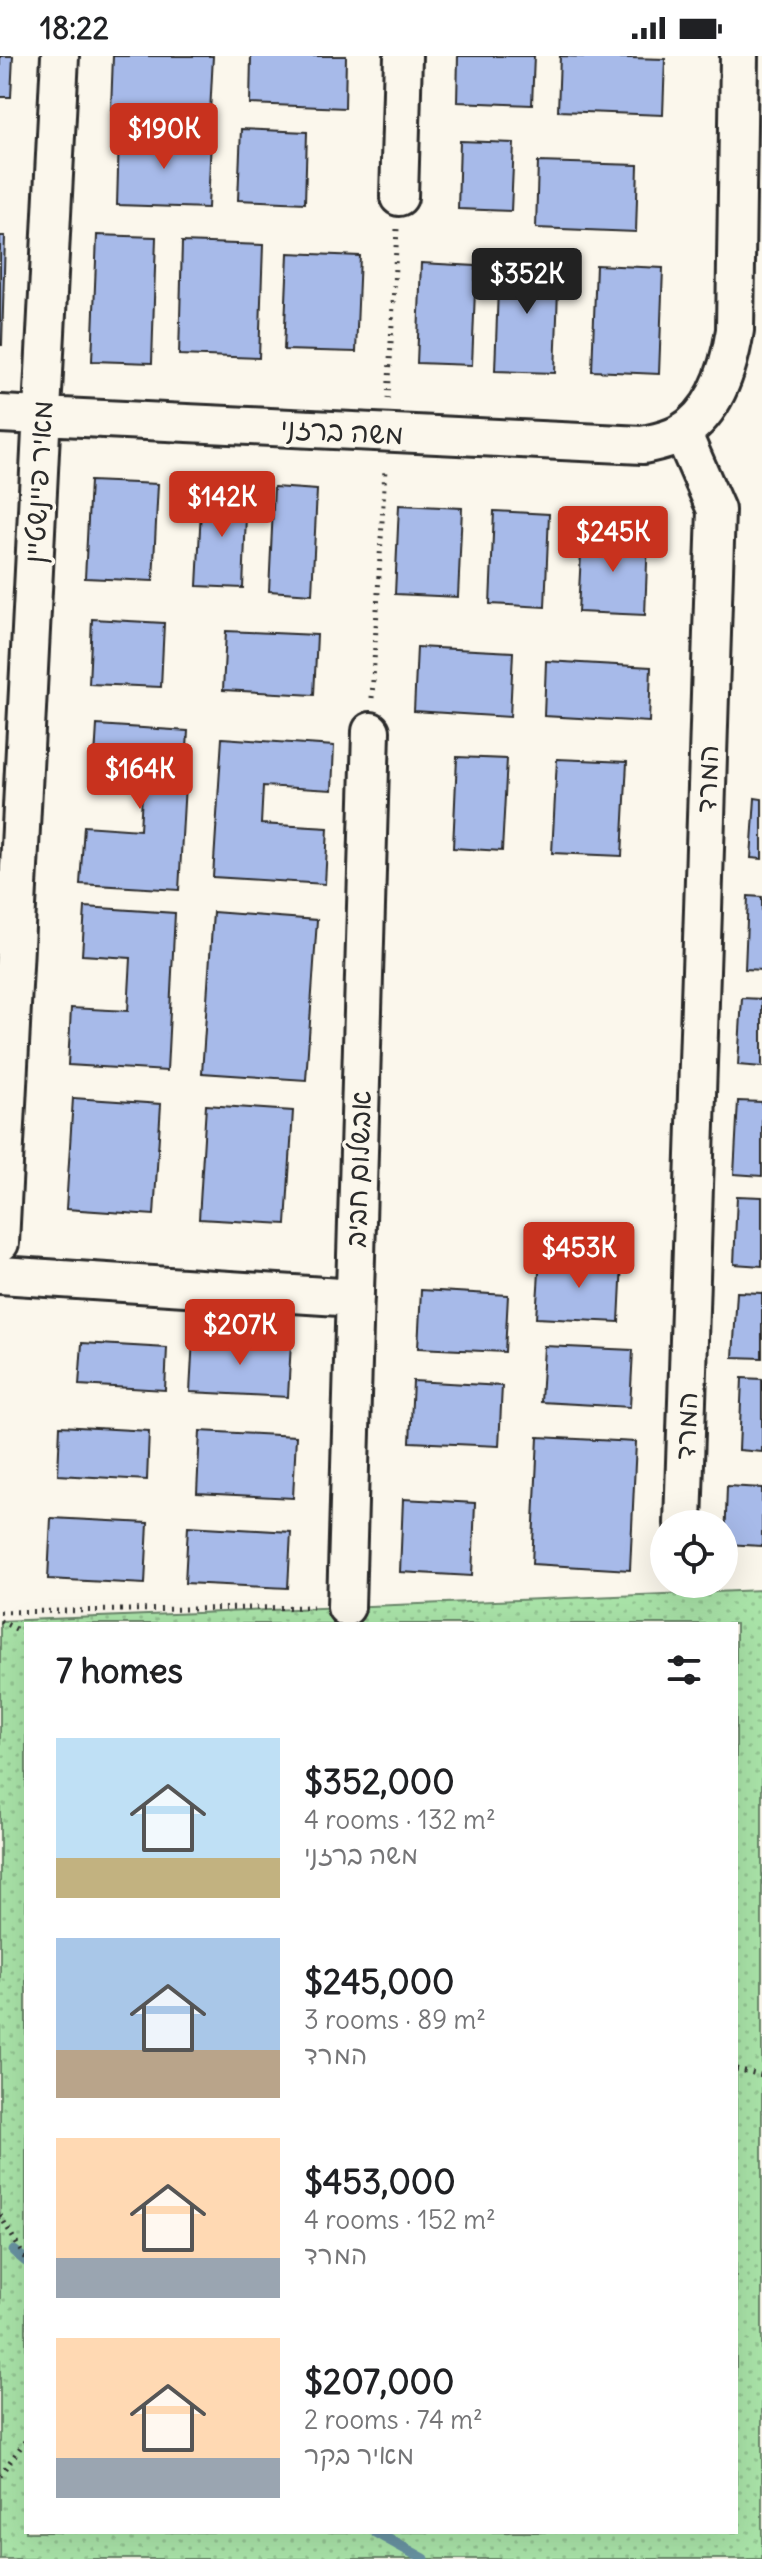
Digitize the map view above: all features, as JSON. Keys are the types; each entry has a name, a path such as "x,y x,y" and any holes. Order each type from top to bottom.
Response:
{"street":[{"name":"מאיר פיינשטיין","path":"0,1243 60,56"},
{"path":"399,197 403,56"},
{"path":"682,432 703,413 719,387 733,343 739,56"},
{"name":"משה ברזני","path":"0,414 643,445 665,441 682,432"},
{"name":"המרד","path":"682,432 716,510 683,1510"},
{"name":"אבשלום חביב","path":"346,1607 371,731"},
{"path":"0,1275 355,1298"}],"path":[{"path":"0,1612 346,1607"},
{"path":"0,1621 24,1633"},
{"path":"738,2069 762,2075"},
{"path":"0,2215 24,2257"},
{"path":"0,2475 24,2443"}],"green space":[{"path":"762,1590 762,2559 0,2559 0,1621 650,1595 650,1598 738,1598 738,1591"}],"building":[{"path":"0,56 13,56 11,97 0,97"},
{"path":"113,56 213,56 210,113 111,109"},
{"path":"251,56 346,56 345,108 250,104"},
{"path":"458,56 534,56 532,105 457,102"},
{"path":"560,56 665,59 663,115 558,111"},
{"path":"241,129 307,132 305,203 238,200"},
{"path":"119,135 211,138 208,208 117,205"},
{"path":"460,141 514,143 511,211 458,209"},
{"path":"538,162 638,165 636,232 536,228"},
{"path":"97,235 156,237 152,363 92,361"},
{"path":"0,236 5,236 2,345 0,345"},
{"path":"182,242 263,245 259,358 179,355"},
{"path":"288,253 360,256 356,352 284,350"},
{"path":"499,260 559,262 555,373 495,371"},
{"path":"421,263 476,266 472,365 417,363"},
{"path":"596,265 663,268 659,374 592,371"},
{"path":"90,481 158,484 153,581 85,578"},
{"path":"274,487 317,490 312,594 269,591"},
{"path":"202,490 247,492 243,588 197,586"},
{"path":"399,505 462,508 458,597 395,594"},
{"path":"494,511 549,514 545,607 490,604"},
{"path":"582,533 648,537 645,615 578,612"},
{"path":"92,619 164,623 161,687 89,684"},
{"path":"226,631 317,635 314,695 223,690"},
{"path":"417,647 513,652 510,717 414,711"},
{"path":"546,661 651,667 649,722 544,716"},
{"path":"97,725 188,731 179,890 80,884 84,826 140,830 143,776 94,774"},
{"path":"222,738 334,746 332,790 263,786 261,824 328,828 325,884 213,877"},
{"path":"457,757 507,759 502,851 453,848"},
{"path":"557,759 627,762 622,856 552,853"},
{"path":"755,798 762,799 762,859 751,858"},
{"path":"748,896 762,897 762,970 745,969"},
{"path":"85,907 175,913 167,1071 68,1065 71,1008 128,1011 131,958 82,955"},
{"path":"213,912 317,920 306,1080 202,1073"},
{"path":"742,998 762,999 762,1067 738,1065"},
{"path":"73,1098 161,1104 154,1215 66,1209"},
{"path":"738,1101 762,1102 762,1176 734,1174"},
{"path":"206,1105 293,1111 286,1224 199,1219"},
{"path":"737,1196 762,1197 762,1266 734,1264"},
{"path":"540,1257 622,1262 619,1322 536,1318"},
{"path":"421,1290 508,1295 505,1352 418,1348"},
{"path":"737,1292 762,1293 762,1358 733,1357"},
{"path":"193,1337 291,1342 288,1397 190,1392"},
{"path":"82,1343 167,1348 165,1390 79,1385"},
{"path":"544,1346 633,1350 630,1407 541,1402"},
{"path":"742,1378 762,1379 762,1452 739,1450"},
{"path":"413,1381 502,1386 499,1446 410,1442"},
{"path":"60,1426 149,1431 147,1480 58,1475"},
{"path":"200,1431 296,1436 293,1498 197,1493"},
{"path":"538,1437 636,1442 630,1570 532,1564"},
{"path":"727,1486 762,1488 762,1546 738,1545 738,1510 726,1510"},
{"path":"403,1499 475,1503 472,1576 400,1572"},
{"path":"51,1518 148,1523 145,1584 48,1579"},
{"path":"188,1526 291,1532 288,1588 185,1583"}],"waterway":[{"path":"14,2251 24,2259"},
{"path":"379,2534 424,2559"}]}
